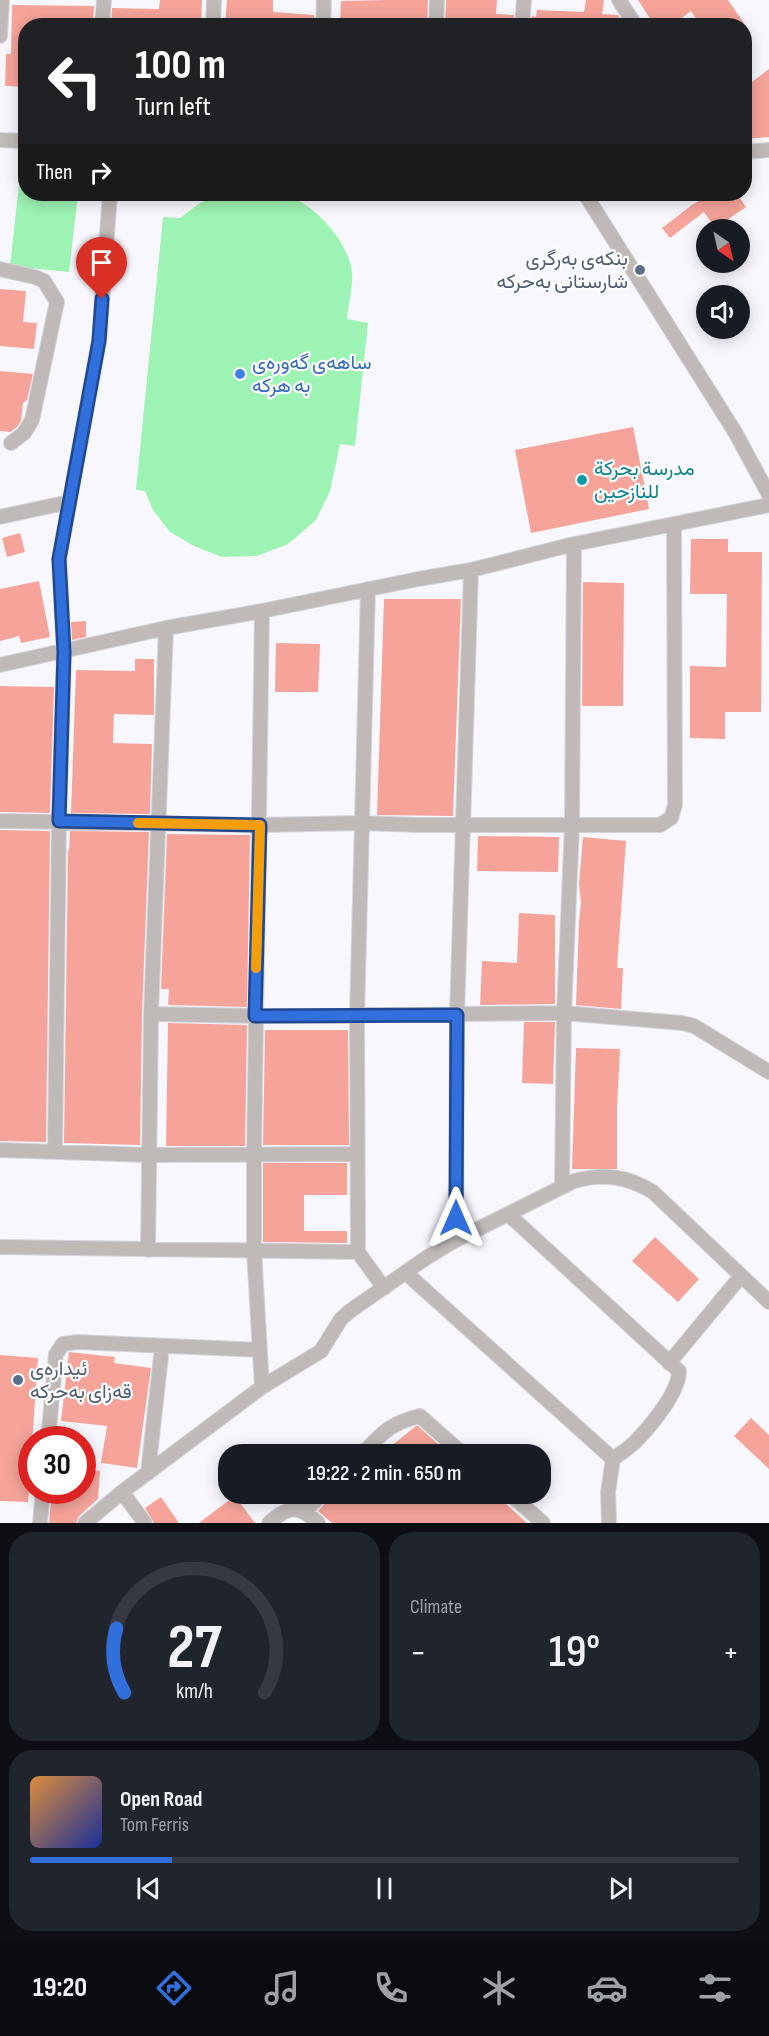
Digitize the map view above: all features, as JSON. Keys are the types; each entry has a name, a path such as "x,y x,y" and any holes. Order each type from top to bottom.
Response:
{"street":[{"path":"0,36 2,0"},
{"path":"103,18 104,0"},
{"path":"213,18 214,0"},
{"path":"323,18 324,0"},
{"path":"436,18 437,0"},
{"path":"523,18 524,0"},
{"path":"619,0 631,18"},
{"path":"0,140 18,141"},
{"path":"752,151 769,150"},
{"path":"55,1151 59,821 64,652 59,559 99,341 109,201"},
{"path":"589,201 735,432 769,495"},
{"path":"0,269 44,281 57,302 32,420 24,433 11,442"},
{"path":"0,518 69,502"},
{"path":"0,665 166,628 471,570 574,544 769,505"},
{"path":"0,821 260,825 362,823 660,825 671,818 675,805 674,524"},
{"path":"562,1187 564,1013 572,825 574,544"},
{"path":"456,1240 457,1015 471,570"},
{"path":"368,589 357,1015 358,1252 384,1288"},
{"path":"262,611 254,1155 254,1250 262,1387"},
{"path":"148,1250 151,1014 166,628"},
{"path":"151,1014 255,1016 564,1013 694,1026 769,1072"},
{"path":"0,1150 148,1155 357,1154"},
{"path":"85,1523 122,1492 262,1387 321,1351 345,1315 384,1288 456,1240 562,1187 588,1178 615,1177 641,1185 653,1192 769,1302"},
{"path":"508,1214 679,1371 679,1379 675,1388 637,1440 613,1459 608,1492 609,1523"},
{"path":"0,1247 358,1252"},
{"path":"406,1273 613,1459"},
{"path":"669,1362 741,1276"},
{"path":"49,1426 56,1354 63,1344 78,1342 261,1350"},
{"path":"148,1473 162,1347"},
{"path":"372,1444 398,1422 420,1416 452,1444"},
{"path":"122,1492 145,1523"},
{"path":"40,1523 42,1504"},
{"path":"305,1511 312,1504"},
{"path":"521,1504 543,1523"},
{"path":"269,1523 279,1514 294,1510 305,1511 318,1523"}],"green space":[{"path":"18,193 18,201 77,201 69,272 10,266"},
{"path":"205,201 299,201 306,205 337,236 349,261 352,279 347,319 368,323 355,446 340,444 330,491 316,520 288,544 257,556 222,557 194,546 170,532 153,510 145,491 136,490 163,217 180,218"}],"building":[{"path":"160,0 202,0 201,18 111,18 112,8 159,9"},
{"path":"227,0 273,0 273,12 314,15 314,18 226,18"},
{"path":"428,0 427,18 340,18 341,1"},
{"path":"446,0 497,0 496,14 514,15 514,18 445,18"},
{"path":"586,0 604,0 602,14 618,15 620,18 532,18 532,16 536,17 537,10 584,12"},
{"path":"638,0 728,0 740,18 696,18 691,11 682,18 650,18"},
{"path":"12,5 94,6 93,18 18,18 18,87 5,86 6,54 11,54"},
{"path":"769,69 769,137 752,138 752,82"},
{"path":"699,201 742,201 746,207 728,219 709,219 704,212 670,238 662,228"},
{"path":"0,289 26,291 23,322 37,323 34,349 0,346"},
{"path":"0,371 33,374 27,400 23,403 21,421 10,432 0,431"},
{"name":"مدرسة بحركة للنازحين","path":"633,427 649,509 531,533 515,450"},
{"path":"20,533 25,552 7,557 2,538"},
{"path":"691,539 728,539 728,552 762,552 761,712 725,712 725,739 690,738 690,666 726,667 727,594 690,594"},
{"path":"39,581 50,637 21,643 19,636 0,641 0,589"},
{"path":"583,582 624,583 623,706 582,706"},
{"path":"384,599 461,599 453,816 377,815"},
{"path":"86,621 86,637 72,640 71,622"},
{"path":"276,643 320,644 318,692 275,692"},
{"path":"135,659 154,659 154,715 114,714 113,743 152,744 150,814 71,813 76,670 135,671"},
{"path":"0,686 54,687 50,813 0,812"},
{"path":"0,830 50,831 46,1142 0,1141"},
{"path":"70,831 149,832 140,1145 64,1143"},
{"path":"167,834 250,835 247,1007 168,1005 169,989 161,989"},
{"path":"478,836 559,837 558,872 477,871"},
{"path":"583,837 626,841 617,968 623,968 621,1009 576,1005 581,903 579,884"},
{"path":"519,913 555,915 555,1004 480,1005 482,961 517,963"},
{"path":"524,1022 555,1022 553,1084 522,1083"},
{"path":"168,1023 247,1025 245,1146 166,1146"},
{"path":"265,1030 348,1030 349,1145 263,1145"},
{"path":"576,1048 620,1049 617,1169 572,1169"},
{"path":"263,1163 347,1163 347,1195 304,1195 304,1231 347,1231 347,1243 263,1242"},
{"path":"655,1237 699,1279 678,1302 632,1261"},
{"path":"69,1352 115,1357 114,1363 151,1368 137,1468 101,1463 107,1426 61,1421"},
{"path":"0,1355 38,1358 33,1426 18,1426 18,1502 0,1501"},
{"path":"751,1418 769,1435 769,1469 734,1436"},
{"path":"416,1426 438,1444 394,1444"},
{"path":"96,1471 100,1471 96,1501"},
{"path":"161,1497 179,1523 154,1523 145,1508"},
{"path":"51,1504 92,1504 79,1516 76,1523 49,1523"},
{"path":"224,1504 241,1504 255,1523 199,1523"},
{"path":"324,1504 506,1504 527,1523 332,1523 318,1511"}],"slow traffic":[{"path":"138,823 260,825 256,968"}],"place":[{"name":"بنکەی بەرگری شارستانی بەحرکە","path":"640,270"},
{"name":"ساهه‌ی گه‌وره‌ی به هركه‌","path":"240,374"},
{"name":"مدرسة بحركة للنازحين","path":"582,480"},
{"name":"ئیدارەی قەزای بەحرکە","path":"18,1380"}],"route":[{"path":"102,299 99,341 59,559 64,652 59,821 260,825 255,1016 457,1015 456,1218"}]}
